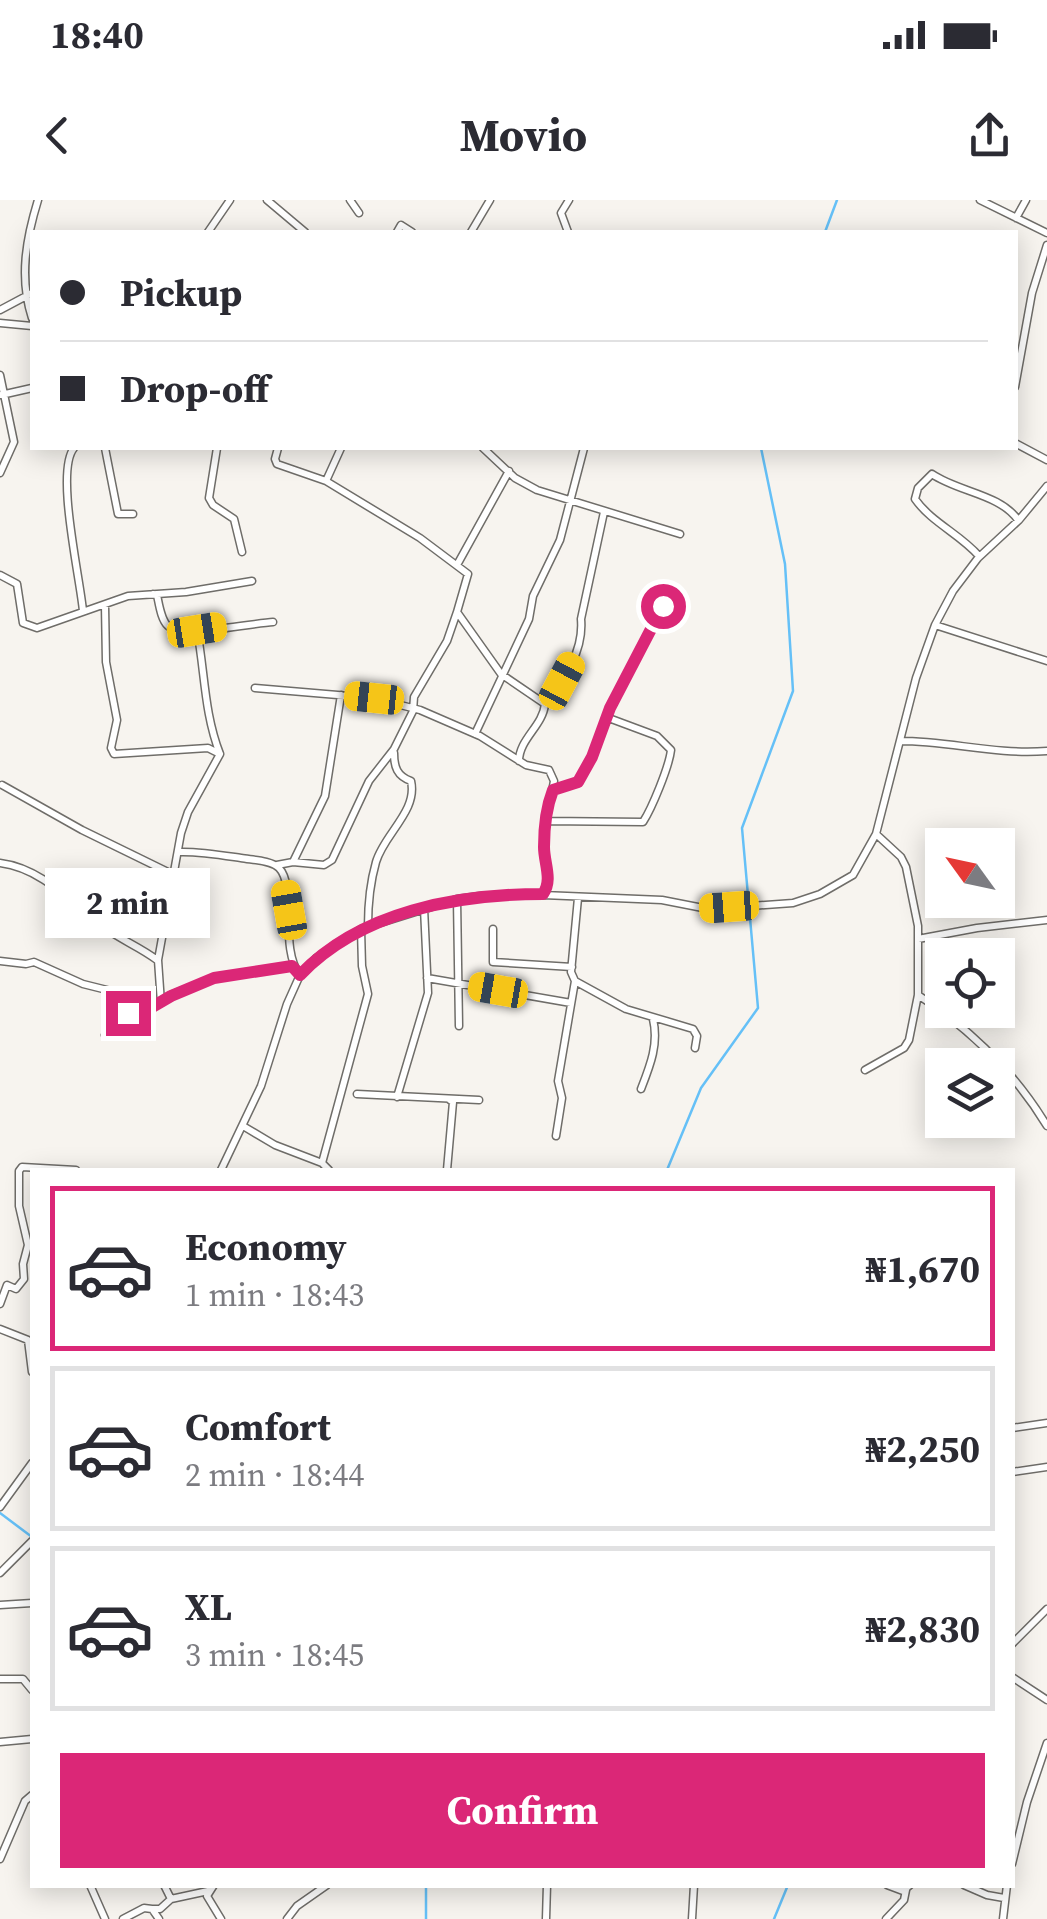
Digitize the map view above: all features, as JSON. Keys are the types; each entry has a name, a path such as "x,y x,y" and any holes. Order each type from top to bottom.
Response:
{"street":[{"path":"30,230 38,200"},
{"path":"209,230 230,200"},
{"path":"267,200 303,230"},
{"path":"350,200 359,213"},
{"path":"472,230 490,200"},
{"path":"567,230 561,213 568,200"},
{"path":"980,200 1047,232"},
{"path":"1016,218 1026,200"},
{"path":"0,310 30,295 26,247 30,231"},
{"path":"1018,370 1032,293 1047,245"},
{"path":"1,324 30,326"},
{"path":"0,375 1,395 14,442 2,458 0,473"},
{"path":"1,395 30,388"},
{"path":"1018,445 1047,460"},
{"path":"72,450 66,475 69,532 77,554 83,611"},
{"path":"105,450 118,514 133,514"},
{"path":"218,450 209,498 234,519 242,552"},
{"path":"178,852 230,856 277,866 293,862 324,866 332,860 369,781 394,749 413,710 414,698 447,641 469,576 420,538 326,481 277,464 274,459 277,450"},
{"path":"326,481 340,450"},
{"path":"486,450 526,485 680,534"},
{"path":"475,734 529,619 533,596 560,540 584,450"},
{"path":"457,565 508,471"},
{"path":"980,556 924,511 915,499 925,479 932,474 1011,508 1018,520"},
{"path":"222,1168 261,1086 300,975 316,958 365,928 457,899 543,894 662,900 708,909 793,903 820,894 853,874 876,834 935,626 953,591 980,556 1046,488"},
{"path":"519,761 519,752 578,652 581,619 604,512"},
{"path":"0,575 18,584 20,611 28,627 58,623 115,599 252,582"},
{"path":"150,593 157,596 170,628 197,630 274,622"},
{"path":"105,605 106,662 117,720 114,754 208,748 220,754"},
{"path":"553,790 578,782 663,606"},
{"path":"456,612 501,674 545,704"},
{"path":"935,626 1047,661"},
{"path":"161,1003 158,960 172,874 188,812 220,754 206,715 205,677 197,630"},
{"path":"255,688 374,698 437,717 519,761 548,770 554,781 547,804 544,846 548,879 543,894"},
{"path":"293,862 325,796 341,695"},
{"path":"546,822 643,822 651,810 670,763 671,750 657,736 606,718"},
{"path":"900,741 931,741 994,752 1047,751"},
{"path":"242,1126 326,1167 368,994 362,966 376,862 385,840 412,799 411,782 402,778 394,765 394,749"},
{"path":"2,786 172,874"},
{"path":"865,1070 904,1048 918,996 918,939 906,866 902,857 876,834"},
{"path":"0,863 20,866 61,892 104,927 158,960"},
{"path":"277,866 282,872 289,910 292,966 300,975"},
{"path":"556,1136 562,1098 558,1081 575,981 572,967 578,898"},
{"path":"457,899 459,1026"},
{"path":"397,1097 428,993 424,908"},
{"path":"918,939 1047,920"},
{"path":"493,929 493,962 572,967"},
{"path":"0,961 34,962 83,984 115,992 125,1002 130,1020"},
{"path":"105,1035 214,978 292,966"},
{"path":"427,978 570,1004"},
{"path":"575,981 626,1009 696,1032 694,1048"},
{"path":"918,996 977,1040 1032,1102 1047,1126"},
{"path":"641,1089 651,1066 656,1036 653,1018"},
{"path":"357,1094 479,1100"},
{"path":"448,1168 454,1114 450,1100"},
{"path":"0,1304 6,1285 16,1289 24,1279 22,1264 28,1245 19,1206 19,1172 22,1167 54,1168"},
{"path":"0,1329 28,1340 30,1356"},
{"path":"1015,1427 1047,1422"},
{"path":"1015,1471 1047,1466"},
{"path":"0,1507 30,1468"},
{"path":"0,1572 30,1544"},
{"path":"0,1605 30,1603"},
{"path":"1015,1641 1047,1609"},
{"path":"0,1680 22,1679 30,1688"},
{"path":"1015,1679 1047,1700"},
{"path":"0,1742 30,1739"},
{"path":"1015,1852 1047,1744"},
{"path":"0,1859 24,1800 30,1796"},
{"path":"91,1888 105,1919"},
{"path":"166,1888 172,1899"},
{"path":"124,1919 144,1908 160,1909 172,1899 211,1888"},
{"path":"211,1888 207,1896 221,1919"},
{"path":"287,1919 296,1906 323,1888"},
{"path":"546,1919 547,1888"},
{"path":"692,1919 694,1888"},
{"path":"886,1919 904,1900 908,1888"},
{"path":"970,1888 1004,1898"},
{"path":"1004,1919 1006,1888"},
{"path":"152,1909 159,1919"}],"waterway":[{"path":"826,230 837,200"},
{"path":"668,1168 701,1088 758,1008 742,828 793,691 785,564 761,450"},
{"path":"0,1513 30,1536"},
{"path":"426,1888 426,1919"},
{"path":"774,1919 787,1888"}],"route":[{"path":"128,1013 130,1020 171,996 214,978 292,966 300,975 316,958 361,929 424,908 457,899 546,892 547,804 553,790 578,782 610,708 663,606"}]}
